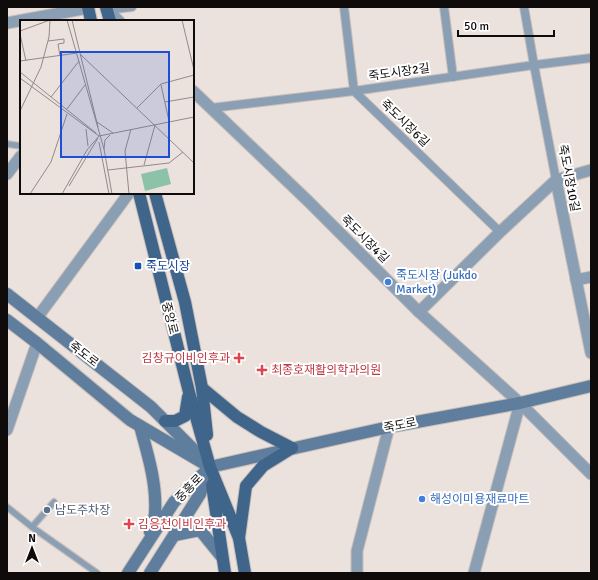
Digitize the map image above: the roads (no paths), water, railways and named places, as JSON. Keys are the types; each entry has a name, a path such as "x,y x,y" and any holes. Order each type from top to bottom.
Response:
{"main road":[{"path":"88,8 91,20"},
{"name":"중앙로","path":"139,194 189,392 210,466 239,538 245,573"},
{"name":"중앙로","path":"155,194 185,302 202,388 210,466 225,573"},
{"name":"죽도로","path":"7,294 151,407 210,466"},
{"name":"죽도로","path":"7,320 140,426 210,466 389,427 520,403 591,386"},
{"path":"202,388 237,417 261,432 292,448"},
{"path":"165,421 174,421 185,416 189,392"},
{"path":"140,426 149,460 154,489 155,516 147,543"},
{"path":"239,538 246,486 263,466 292,448"},
{"name":"중흥로","path":"150,573 200,494 210,466"},
{"name":"중흥로","path":"128,573 174,502 210,466"},
{"path":"175,535 200,530 222,557"}],"street":[{"path":"108,13 132,7"},
{"path":"344,7 354,91"},
{"path":"444,7 453,76"},
{"name":"죽도시장10길","path":"524,7 556,180 591,353"},
{"path":"23,20 88,8"},
{"path":"108,13 118,20"},
{"path":"7,23 20,21"},
{"name":"죽도시장2길","path":"211,108 354,91 453,76 591,58"},
{"name":"죽도시장6길","path":"354,91 500,232"},
{"name":"죽도시장4길","path":"194,92 308,201 419,312 520,403 591,474"},
{"path":"7,174 20,157"},
{"path":"419,312 500,232 556,180 591,170"},
{"path":"37,318 128,194"},
{"path":"576,280 591,277"},
{"path":"7,430 37,343"},
{"path":"474,573 520,403"},
{"path":"357,573 356,551 389,427"}],"lane":[{"path":"7,144 20,146"},
{"path":"32,527 54,502"},
{"path":"7,507 32,527 97,573"}],"place":[{"name":"죽도시장","path":"138,266"},
{"name":"죽도시장 (Jukdo Market)","path":"388,282"},
{"name":"김창규이비인후과","path":"239,358"},
{"name":"최종호재활의학과의원","path":"262,370"},
{"name":"해성이미용재료마트","path":"422,499"},
{"name":"남도주차장","path":"47,510"},
{"name":"김응천이비인후과","path":"129,524"}]}
